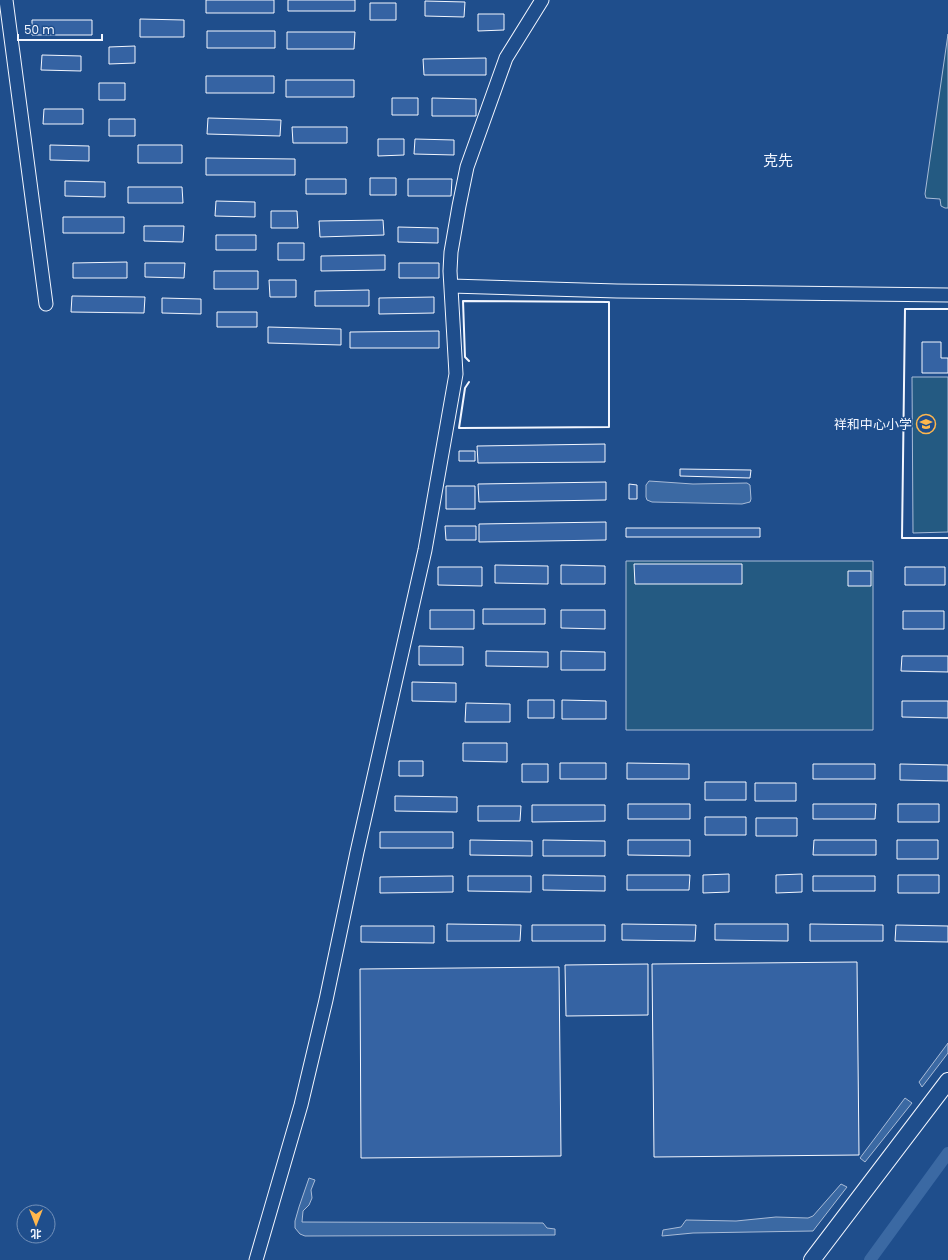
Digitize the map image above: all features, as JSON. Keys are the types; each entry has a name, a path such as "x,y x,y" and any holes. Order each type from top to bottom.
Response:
{"main road":[{"path":"812,1260 948,1081"}],"street":[{"path":"6,0 46,304"},
{"path":"256,1260 301,1105 326,1000 425,550 456,374 450,271 451,252 467,168 506,58 542,0"},
{"path":"452,286 617,291 948,295"}],"shaded area":[{"path":"948,34 948,208 945,208 941,206 940,199 926,198 925,194"},
{"path":"912,377 948,377 948,532 913,533"},
{"path":"649,481 693,484 747,483 750,485 751,499 750,502 742,504 652,502 647,500 646,497 646,485"},
{"path":"626,561 873,561 873,730 626,730"},
{"path":"948,1043 948,1053 922,1087 919,1082"},
{"path":"905,1098 912,1103 865,1162 860,1158"},
{"path":"309,1178 315,1180 311,1190 312,1198 309,1205 303,1211 302,1222 543,1223 547,1228 555,1229 555,1235 305,1236 300,1234 295,1228 295,1221"},
{"path":"841,1184 847,1187 813,1231 693,1233 662,1236 663,1230 681,1227 686,1220 736,1221 776,1217 808,1218 813,1216"}],"building":[{"path":"206,0 274,0 274,13 206,13"},
{"path":"288,0 355,0 355,11 288,11"},
{"path":"425,1 465,2 464,17 425,16"},
{"path":"370,3 396,3 396,20 370,20"},
{"path":"478,14 504,14 504,30 478,31"},
{"path":"140,19 184,20 184,37 140,37"},
{"path":"32,20 92,20 92,35 32,35"},
{"path":"207,31 275,31 275,48 207,48"},
{"path":"287,32 355,32 354,49 287,49"},
{"path":"135,46 135,63 109,64 109,47"},
{"path":"42,55 81,56 81,71 41,70"},
{"path":"486,58 486,75 424,75 423,59"},
{"path":"206,76 274,76 274,93 206,93"},
{"path":"286,80 354,80 354,97 286,97"},
{"path":"99,83 125,83 125,100 99,100"},
{"path":"392,98 418,98 418,115 392,115"},
{"path":"432,98 476,99 476,116 432,116"},
{"path":"44,109 83,109 83,124 43,124"},
{"path":"208,118 281,120 280,136 207,134"},
{"path":"109,119 135,119 135,136 109,136"},
{"path":"292,127 347,127 347,143 293,143"},
{"path":"378,139 404,139 404,155 378,156"},
{"path":"415,139 454,140 454,155 414,154"},
{"path":"50,145 89,146 89,161 50,160"},
{"path":"138,145 182,145 182,163 138,163"},
{"path":"206,158 295,159 295,175 206,175"},
{"path":"370,178 396,178 396,195 370,195"},
{"path":"306,179 346,179 346,194 306,194"},
{"path":"408,179 452,179 451,196 408,196"},
{"path":"65,181 105,182 105,197 65,196"},
{"path":"128,187 182,187 183,203 128,203"},
{"path":"216,201 255,202 255,217 215,216"},
{"path":"271,211 297,211 298,228 271,228"},
{"path":"63,217 124,217 124,233 63,233"},
{"path":"383,220 384,235 320,237 319,221"},
{"path":"144,226 184,226 183,242 144,241"},
{"path":"398,227 438,228 438,243 398,242"},
{"path":"216,235 256,235 256,250 216,250"},
{"path":"278,243 304,243 304,260 278,260"},
{"path":"385,255 385,270 321,271 321,256"},
{"path":"127,262 127,278 73,278 73,263"},
{"path":"145,263 185,263 184,278 145,277"},
{"path":"399,263 439,263 439,278 399,278"},
{"path":"214,271 258,271 258,289 214,289"},
{"path":"269,280 296,280 296,297 270,297"},
{"path":"369,290 369,306 315,306 315,291"},
{"path":"72,296 145,297 144,313 71,312"},
{"path":"434,297 434,313 379,314 379,298"},
{"path":"162,298 201,299 201,314 162,313"},
{"path":"217,312 257,312 257,327 217,327"},
{"path":"268,327 341,329 341,345 268,343"},
{"path":"439,331 439,348 350,348 350,332"},
{"path":"922,342 941,342 941,358 948,358 948,373 922,373"},
{"path":"605,444 605,462 478,463 477,446"},
{"path":"459,451 475,451 475,461 459,461"},
{"path":"680,469 751,470 750,478 680,476"},
{"path":"606,482 606,500 479,502 478,484"},
{"path":"629,484 637,485 637,499 629,499"},
{"path":"446,486 475,486 475,509 446,509"},
{"path":"606,522 606,540 479,542 479,524"},
{"path":"445,526 476,526 476,540 446,540"},
{"path":"626,528 760,528 760,537 626,537"},
{"path":"634,564 742,564 742,584 635,584"},
{"path":"495,565 548,566 548,584 495,583"},
{"path":"561,565 605,566 605,584 561,584"},
{"path":"438,567 482,567 482,586 438,585"},
{"path":"905,567 945,567 945,585 905,585"},
{"path":"848,571 871,571 871,586 848,586"},
{"path":"483,609 545,609 545,624 483,624"},
{"path":"430,610 474,610 474,629 430,629"},
{"path":"561,610 605,610 605,629 561,628"},
{"path":"903,611 944,611 944,629 903,629"},
{"path":"419,646 463,647 463,665 419,665"},
{"path":"486,651 548,652 548,667 486,666"},
{"path":"561,651 605,652 605,670 561,670"},
{"path":"902,656 948,656 948,672 901,671"},
{"path":"412,682 456,683 456,702 412,701"},
{"path":"528,700 554,700 554,718 528,718"},
{"path":"562,700 606,701 606,719 562,719"},
{"path":"902,701 948,701 948,718 902,717"},
{"path":"466,703 510,704 510,722 465,722"},
{"path":"463,743 507,743 507,762 463,761"},
{"path":"399,761 423,761 423,776 399,776"},
{"path":"560,763 606,763 606,779 560,779"},
{"path":"627,763 689,764 689,779 627,779"},
{"path":"522,764 548,764 548,782 522,782"},
{"path":"813,764 875,764 875,779 813,779"},
{"path":"900,764 948,765 948,781 900,780"},
{"path":"705,782 746,782 746,800 705,800"},
{"path":"755,783 796,783 796,801 755,801"},
{"path":"395,796 457,797 457,812 395,811"},
{"path":"628,804 690,804 690,819 628,819"},
{"path":"813,804 876,804 875,819 813,819"},
{"path":"898,804 939,804 939,822 898,822"},
{"path":"532,805 605,805 605,821 532,822"},
{"path":"478,806 521,806 520,821 478,821"},
{"path":"705,817 746,817 746,835 705,835"},
{"path":"756,818 797,818 797,836 756,836"},
{"path":"380,832 453,832 453,848 380,848"},
{"path":"470,840 532,841 532,856 470,855"},
{"path":"543,840 605,841 605,856 543,856"},
{"path":"628,840 690,840 690,856 628,855"},
{"path":"814,840 876,840 876,855 813,855"},
{"path":"897,840 938,840 938,859 897,859"},
{"path":"729,874 729,892 703,893 703,875"},
{"path":"802,874 802,892 776,893 776,875"},
{"path":"543,875 605,876 605,891 543,890"},
{"path":"627,875 690,875 689,890 627,890"},
{"path":"898,875 939,875 939,893 898,893"},
{"path":"453,876 453,892 380,893 380,877"},
{"path":"468,876 531,876 531,892 468,891"},
{"path":"813,876 875,876 875,891 813,891"},
{"path":"447,924 521,925 520,941 447,941"},
{"path":"622,924 696,925 695,941 622,940"},
{"path":"715,924 788,924 788,941 715,940"},
{"path":"810,924 883,925 883,941 810,941"},
{"path":"532,925 605,925 605,941 532,941"},
{"path":"896,925 948,926 948,942 895,941"},
{"path":"361,926 434,926 434,943 361,942"},
{"path":"857,962 859,1155 654,1157 652,964"},
{"path":"648,964 648,1015 566,1016 565,965"},
{"path":"559,967 561,1156 361,1158 360,969"}],"waterway":[{"path":"870,1260 948,1153"}],"wall":[{"path":"469,361 465,357 463,301 609,302 609,427 459,428 465,388 469,382"},
{"path":"948,309 905,309 902,538 948,538"}],"place":[{"name":"祥和中心小学","path":"926,424"}],"district":[{"name":"克先","path":"778,161"}]}
